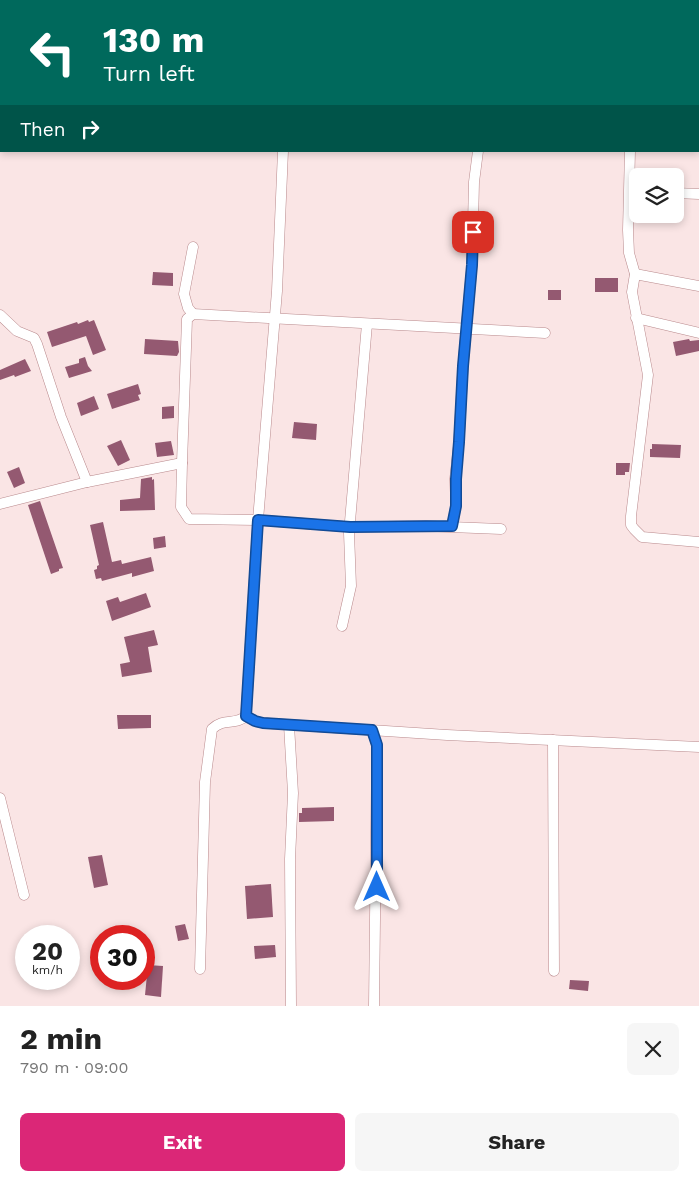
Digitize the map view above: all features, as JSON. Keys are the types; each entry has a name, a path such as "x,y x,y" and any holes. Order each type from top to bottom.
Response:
{"street":[{"path":"246,716 258,520 274,320 283,152"},
{"path":"452,526 456,506 463,366 472,265 474,182 478,152"},
{"path":"630,152 632,168"},
{"path":"684,193 699,194"},
{"path":"629,222 630,253 635,274 632,292 648,375 631,525 642,537 699,542"},
{"path":"193,247 184,294 188,308 193,314"},
{"path":"635,274 699,286"},
{"path":"501,530 452,526 350,527 258,520 189,519 181,507 186,319 193,314 274,320 545,333"},
{"path":"0,315 17,331 34,338 61,417 87,482"},
{"path":"636,318 699,333"},
{"path":"342,626 351,586 350,527 366,324"},
{"path":"0,504 87,482 182,463"},
{"path":"246,716 255,721 290,725 699,748"},
{"path":"200,969 205,782 210,736 212,729 216,725 228,721 236,722 246,716"},
{"path":"290,725 293,793 290,858 291,1006"},
{"path":"372,730 376,739 377,754 374,1006"},
{"path":"553,740 554,971"},
{"path":"0,798 24,895"}],"building":[{"path":"153,272 173,273 173,286 152,285"},
{"path":"595,278 618,278 618,292 595,292"},
{"path":"548,290 561,290 561,300 548,300"},
{"path":"88,320 89,322 94,320 106,350 93,355 86,336 52,347 47,332"},
{"path":"145,339 178,341 179,352 177,356 144,354"},
{"path":"689,339 690,341 699,340 699,351 676,356 673,342"},
{"path":"85,357 92,371 69,378 65,367 79,363 79,359"},
{"path":"25,359 31,371 0,380 0,370"},
{"path":"138,384 141,394 138,395 140,400 112,409 107,394"},
{"path":"94,396 99,409 81,416 77,403"},
{"path":"174,406 174,418 162,419 162,407"},
{"path":"294,422 317,424 316,440 292,438"},
{"path":"121,440 130,460 118,466 107,446"},
{"path":"171,441 174,455 157,457 155,443"},
{"path":"652,444 681,445 680,458 650,457"},
{"path":"616,463 630,463 629,472 625,472 625,475 616,475"},
{"path":"19,467 25,483 14,488 7,472"},
{"path":"152,477 152,480 154,479 155,510 120,511 120,500 140,498 141,479"},
{"path":"40,501 63,568 51,574 28,505"},
{"path":"103,522 112,562 121,560 122,564 151,557 154,571 132,577 132,573 102,581 101,578 96,579 94,570 99,565 90,525"},
{"path":"165,536 166,547 154,549 153,538"},
{"path":"146,593 151,607 112,621 106,601 118,597 120,602"},
{"path":"154,630 158,645 148,647 152,672 122,677 120,664 130,662 124,637"},
{"path":"117,715 151,715 151,728 118,729"},
{"path":"334,807 334,821 299,822 299,813 302,813 302,808"},
{"path":"102,855 108,885 94,888 88,857"},
{"path":"271,884 273,917 247,919 245,886"},
{"path":"185,924 189,939 178,941 175,926"},
{"path":"275,945 276,957 255,959 254,946"},
{"path":"155,965 163,966 161,997 145,995 146,990 155,990"},
{"path":"570,980 589,981 588,991 569,989"}],"route":[{"path":"377,887 377,745 372,730 263,723 246,716 258,520 350,527 452,526 456,506 460,408 473,232"}]}
